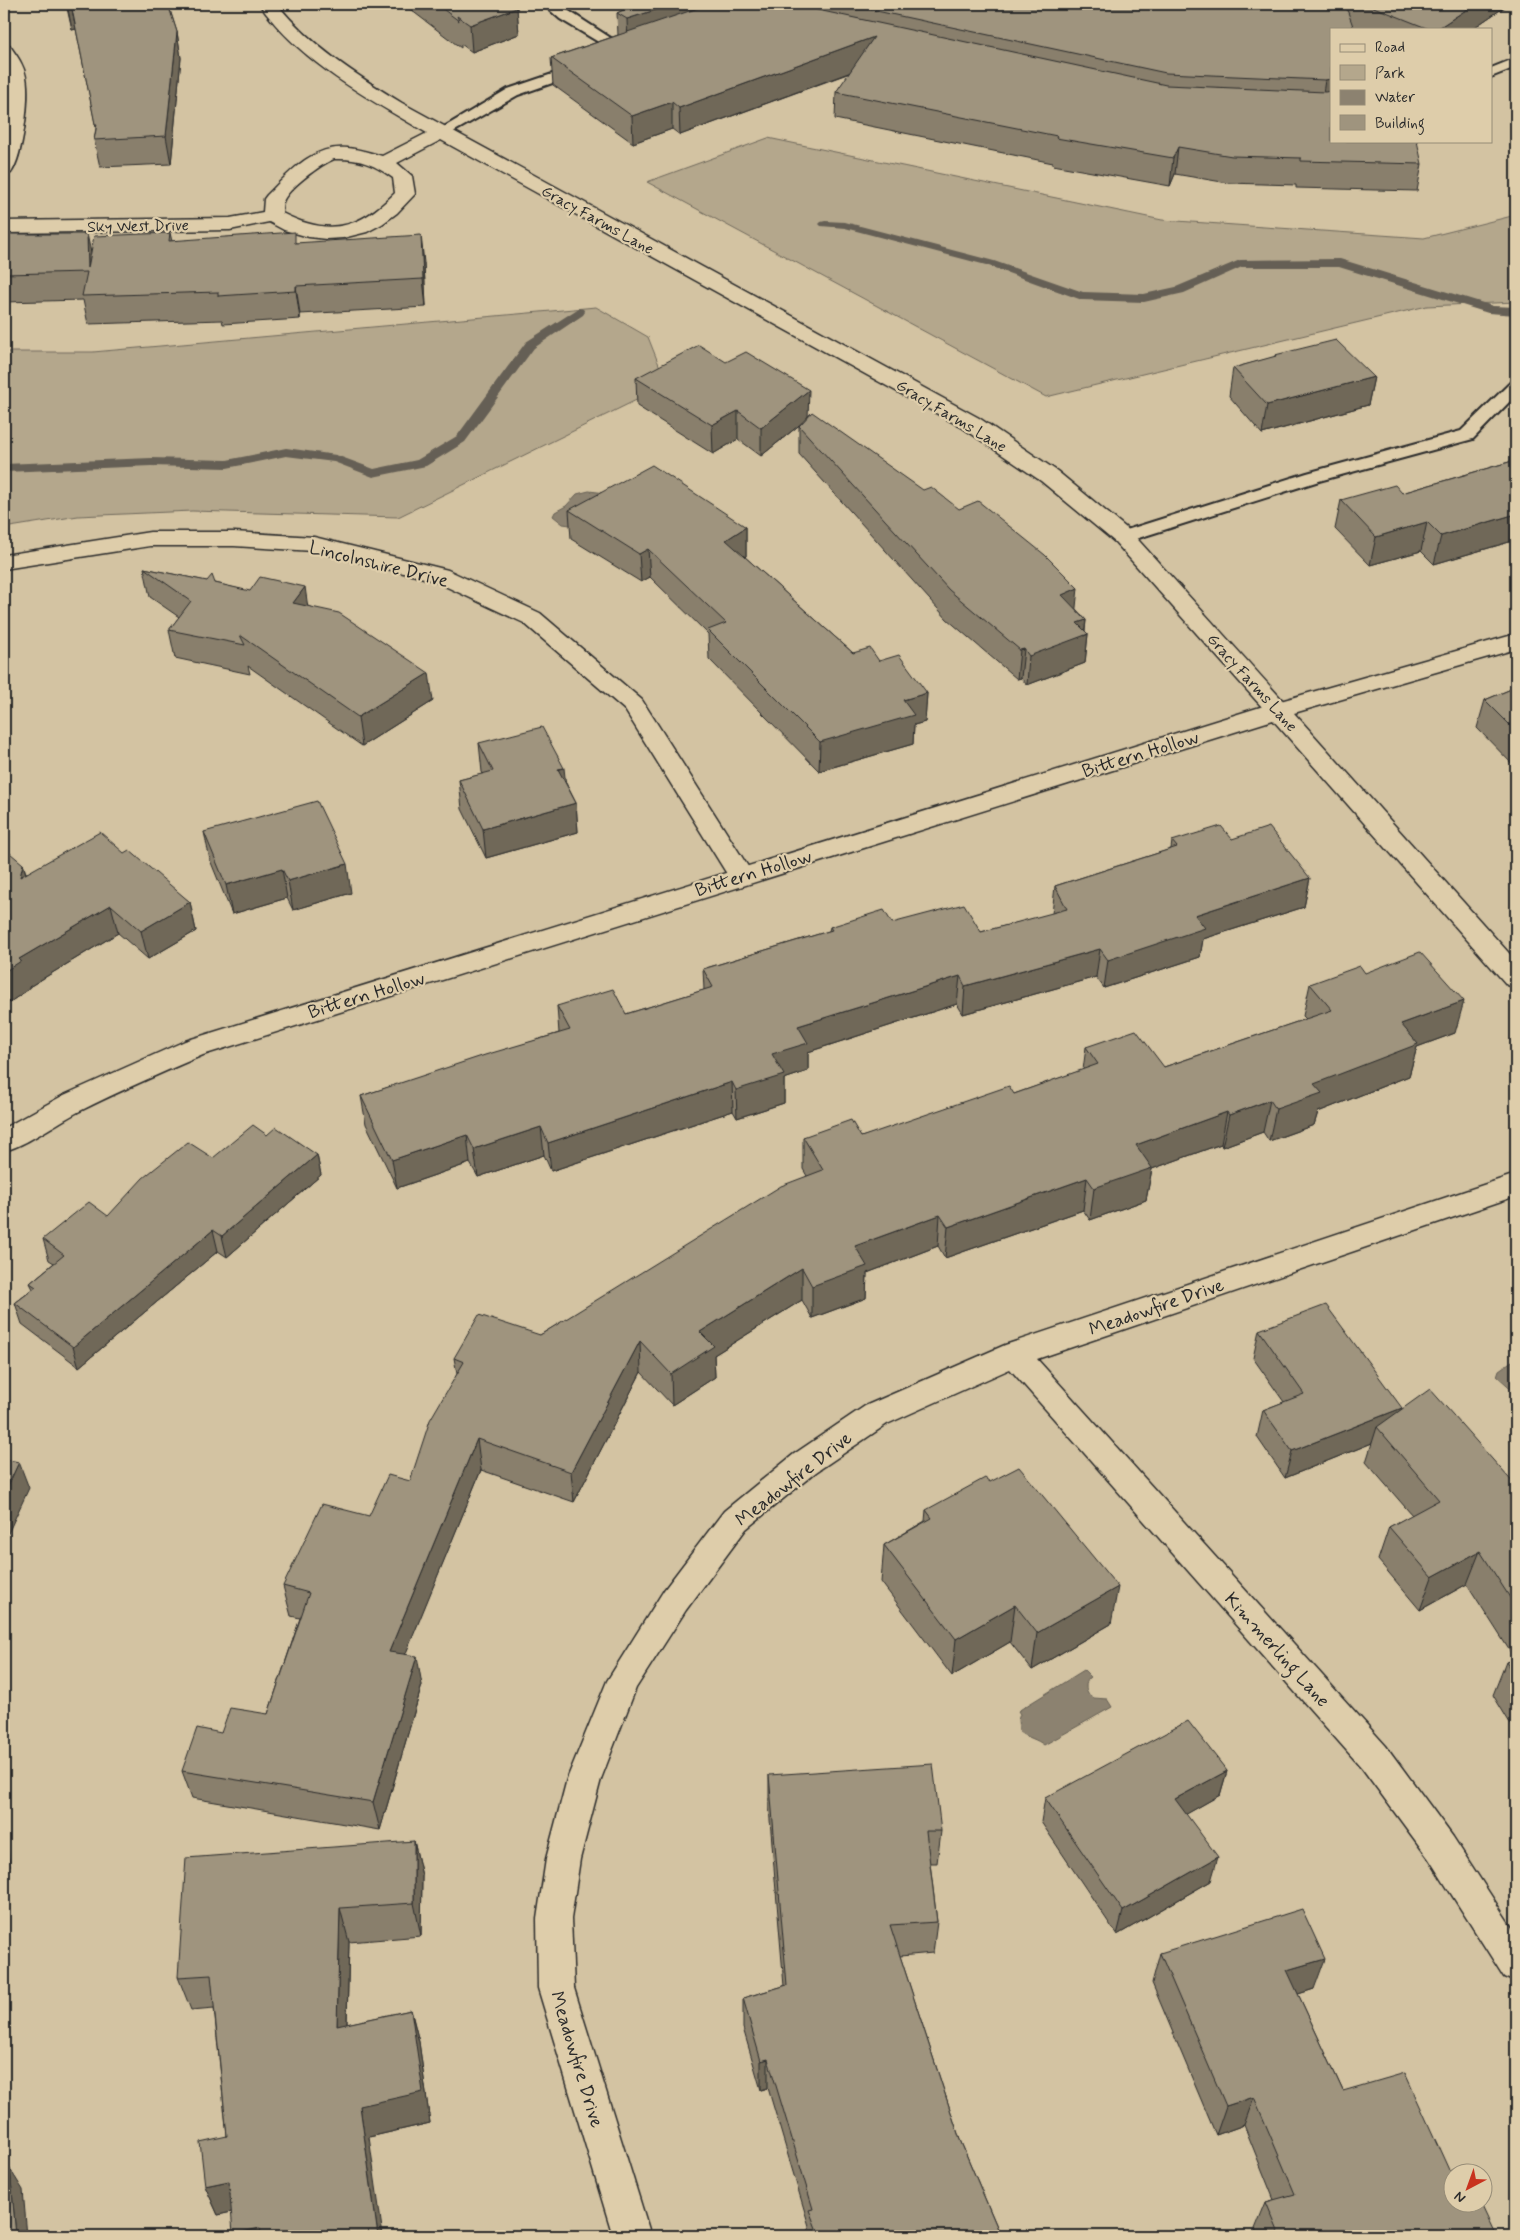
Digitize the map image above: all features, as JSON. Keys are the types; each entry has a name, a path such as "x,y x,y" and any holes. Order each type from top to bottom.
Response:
{"street":[{"name":"Gracy Farms Lane","path":"268,4 308,45 362,86 441,133 972,423 1049,476 1123,537 1516,978"},
{"path":"4,50 15,67 18,98 12,140 4,169"},
{"path":"384,162 441,133"},
{"path":"347,153 384,162 402,176 405,194 390,211 359,229 341,234 318,233 286,224 272,216 274,199 298,174 318,159 331,154 347,153"},
{"name":"Sky West Drive","path":"4,227 230,224 272,216"},
{"name":"Lincolnshire Drive","path":"4,562 150,540 234,539 314,544 440,575 532,618 634,705 741,876"},
{"name":"Bittern Hollow","path":"4,1141 25,1127 105,1087 194,1048 1278,710 1516,641"},
{"name":"Meadowfire Drive","path":"632,2236 556,1988 554,1929 563,1859 584,1779 623,1681 675,1600 735,1520 805,1463 876,1415 1015,1354 1516,1185"},
{"name":"Kimmerling Lane","path":"1015,1354 1374,1758 1441,1848 1516,1965"}],"lane":[{"path":"550,4 566,16 632,51 609,59"},
{"path":"1492,73 1516,62"},
{"path":"441,133 512,92 592,65"},
{"path":"1123,537 1313,477 1467,435 1516,386"}],"green space":[{"path":"768,138 1162,220 1424,238 1516,215 1516,302 1427,306 1046,397 647,182"},
{"path":"596,307 648,337 667,385 398,517 192,511 78,516 4,528 4,352 93,352"}],"water":[{"path":"589,491 606,493 570,525 563,524 553,516 555,512 566,506 577,494"},
{"path":"1512,1361 1516,1362 1516,1393 1497,1376 1499,1370"},
{"path":"1084,1670 1091,1677 1086,1685 1088,1694 1094,1698 1107,1699 1112,1707 1044,1745 1019,1731 1018,1720 1020,1714 1018,1711"}],"building":[{"path":"71,4 168,4 177,32 166,136 94,140 97,124 95,124"},
{"path":"436,4 512,4 517,8 470,25 457,16 459,21"},
{"path":"636,4 674,4 627,19 617,13"},
{"path":"710,4 790,4 1166,85 1330,91 1330,142 1417,142 1422,164 1301,161 1301,158 1232,156 1178,147 1173,158 1056,138 1057,136 836,92 874,37 679,108 672,102 632,116 551,58"},
{"path":"844,4 1345,4 1354,28 1330,28 1330,79 1166,73"},
{"path":"1366,4 1475,4 1439,28 1426,28"},
{"path":"295,232 295,243 421,235 423,279 296,286 296,291 218,296 218,292 82,296 87,272 4,274 4,234 87,234 88,268 94,236 170,233 169,241"},
{"path":"1336,340 1374,377 1267,405 1233,368 1275,355"},
{"path":"699,345 726,362 746,352 809,390 761,428 738,411 712,425 636,378"},
{"path":"812,412 923,490 931,487 959,509 978,501 1045,555 1078,588 1062,595 1086,620 1077,623 1088,634 1029,656 1024,649 1020,650 949,590 799,426"},
{"path":"1516,460 1516,514 1441,536 1427,522 1376,537 1341,500 1395,485 1402,493"},
{"path":"652,465 746,527 726,540 853,653 870,648 879,661 899,655 927,693 903,700 914,715 820,742 708,630 726,623 648,549 639,554 569,510"},
{"path":"144,568 207,581 212,575 215,583 250,591 260,577 305,587 293,603 339,613 429,673 358,717 240,635 245,645 169,630 191,601"},
{"path":"1516,687 1516,731 1485,700"},
{"path":"542,727 564,768 558,769 576,803 483,829 459,780 493,771 479,743"},
{"path":"317,801 347,864 288,881 282,869 226,885 204,832"},
{"path":"1221,826 1232,839 1269,827 1310,878 1195,915 1205,928 1108,960 1100,949 965,986 960,976 798,1026 808,1043 772,1054 784,1075 736,1090 732,1082 548,1143 541,1127 474,1149 467,1135 392,1160 361,1096 485,1055 570,1030 557,1006 613,989 626,1014 713,987 703,969 832,930 830,927 884,910 892,923 964,904 981,932 1067,909 1055,886 1177,847 1172,841"},
{"path":"100,832 124,853 129,850 190,902 141,931 111,905 19,959 21,961 4,972 4,848 23,864 20,877"},
{"path":"1420,952 1464,1001 1401,1024 1418,1044 1314,1084 1322,1093 1276,1109 1270,1100 1229,1115 1227,1112 1136,1145 1152,1168 1094,1188 1087,1178 948,1227 940,1215 855,1246 867,1266 812,1286 802,1268 700,1332 714,1346 671,1374 640,1341 571,1472 477,1439 389,1652 417,1656 373,1802 182,1771 197,1728 221,1733 230,1708 268,1714 309,1593 283,1586 322,1504 369,1516 388,1475 410,1481 430,1420 464,1362 454,1358 479,1315 540,1335 781,1186 823,1170 803,1137 851,1120 861,1137 1009,1086 1014,1094 1098,1064 1086,1047 1136,1030 1164,1067 1332,1010 1310,984 1360,966 1365,973"},
{"path":"253,1125 267,1135 276,1127 317,1155 222,1236 213,1230 73,1347 15,1303 36,1287 30,1283 64,1255 43,1239 89,1202 108,1216 143,1178 188,1142 213,1158"},
{"path":"1326,1305 1402,1408 1292,1451 1263,1410 1304,1394 1259,1330"},
{"path":"1430,1389 1516,1486 1516,1607 1480,1551 1432,1577 1389,1527 1439,1500 1377,1427"},
{"path":"4,1459 19,1462 4,1494"},
{"path":"1019,1467 1118,1587 1037,1633 1015,1605 956,1639 884,1545 932,1518 926,1510 985,1478 990,1482"},
{"path":"1516,1659 1516,1678 1506,1662"},
{"path":"1188,1721 1227,1771 1175,1799 1218,1857 1123,1911 1045,1798"},
{"path":"933,1764 941,1831 926,1831 937,1922 890,1925 960,2140 1001,2236 819,2236 809,2210 813,2209 768,2059 761,2061 743,1998 787,1985 769,1775"},
{"path":"414,1841 414,1903 340,1908 337,2026 411,2010 423,2092 360,2106 378,2236 262,2236 260,2228 233,2234 229,2181 205,2186 200,2142 227,2136 211,1975 178,1977 186,1858"},
{"path":"1302,1909 1325,1959 1287,1970 1343,2091 1405,2073 1445,2162 1442,2162 1442,2212 1485,2212 1496,2236 1280,2236 1266,2202 1295,2194 1254,2097 1226,2106 1160,1953"},
{"path":"10,2169 16,2236 4,2236 4,2171"}],"waterway":[{"path":"825,224 845,225 990,263 1082,296 1144,298 1180,290 1240,264 1340,263 1492,310 1516,311"},
{"path":"4,468 151,462 227,464 286,452 336,459 373,473 421,463 461,439 530,345 579,312"}]}
